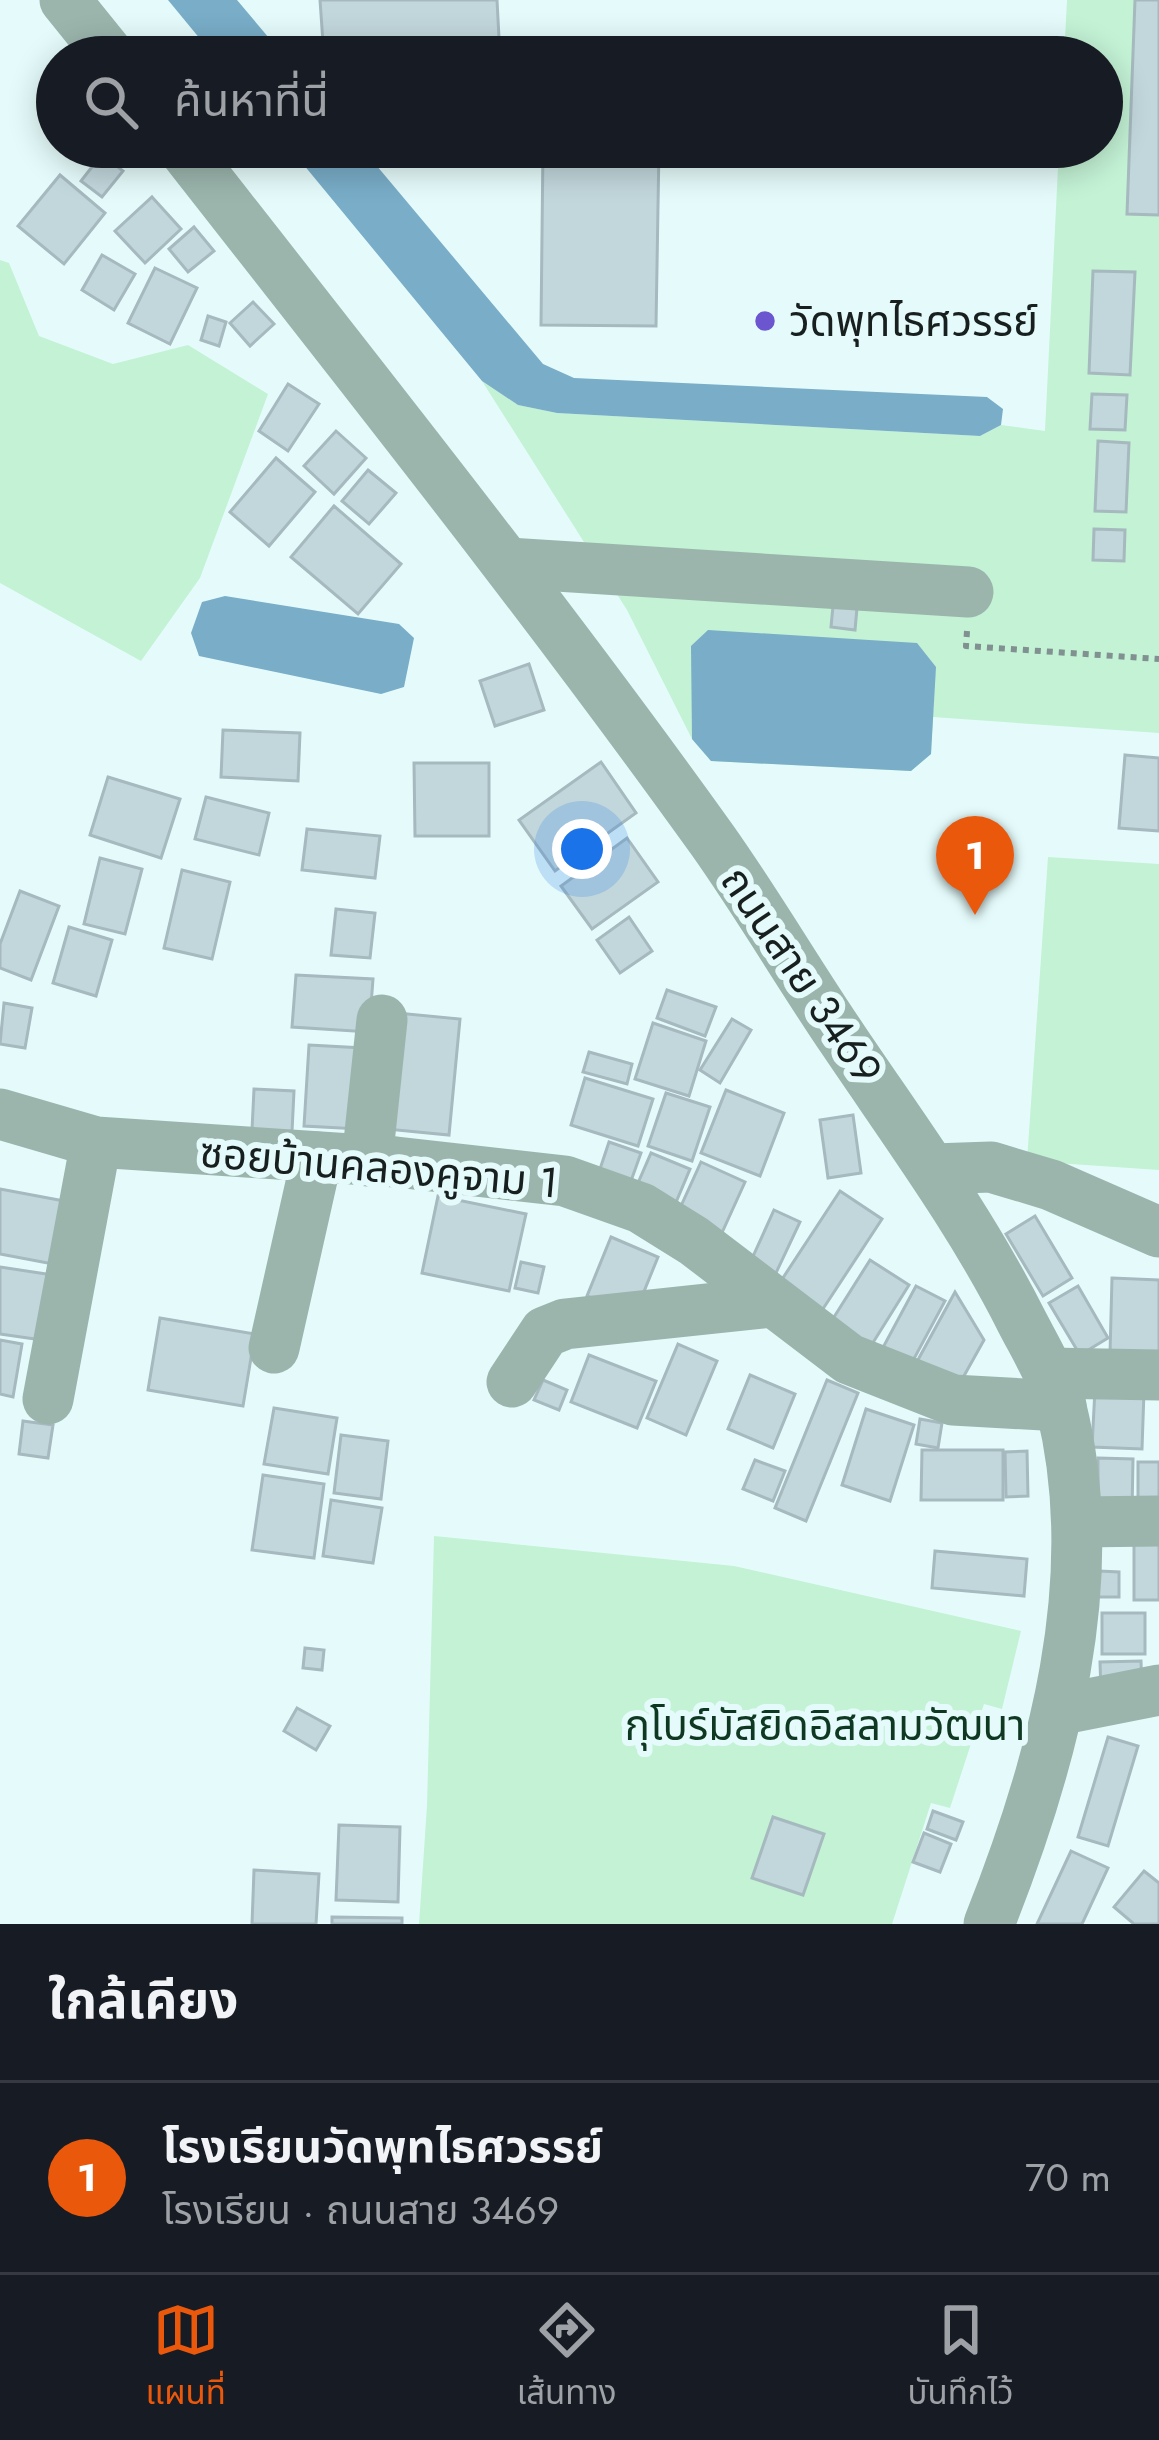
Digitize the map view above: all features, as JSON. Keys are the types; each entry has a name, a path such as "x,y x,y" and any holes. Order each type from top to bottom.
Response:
{"street":[{"path":"65,0 94,36"},
{"name":"ถนนสาย 3469","path":"198,168 508,563 716,845 933,1169 998,1274 1054,1389 1078,1522 1072,1613 1058,1710 1016,1857 989,1924"},
{"path":"508,563 968,592"},
{"path":"274,1348 342,1159 382,1020"},
{"name":"ซอยบ้านคลองคูจาม 1","path":"0,1114 96,1142 565,1180 641,1208 694,1241 849,1359 953,1400 1159,1375"},
{"path":"48,1399 96,1142"},
{"path":"933,1169 991,1167 1051,1185 1159,1232"},
{"path":"512,1382 545,1333 565,1324 772,1302"},
{"path":"1078,1522 1159,1521"},
{"path":"1058,1710 1159,1690"}],"path":[{"path":"968,592 966,646 1159,658"}],"green space":[{"path":"1067,0 1135,0 1127,213 1159,215 1159,733 933,717 931,754 911,771 711,761 692,739 627,610 482,381 518,405 557,413 980,436 1001,425 1045,431 1058,168 1123,168 1123,36 1065,36"},
{"path":"0,260 9,263 39,336 113,364 188,345 268,394 200,578 141,661 0,583"},
{"path":"1048,857 1159,864 1159,1170 1027,1161"},
{"name":"กุโบร์มัสยิดอิสลามวัฒนา","path":"434,1536 734,1566 1021,1631 1002,1709 984,1704 950,1808 931,1803 892,1924 419,1924"}],"water":[{"path":"168,0 237,0 267,36 198,36"},
{"path":"306,168 379,168 543,364 574,378 987,397 1003,409 1001,425 980,436 557,413 518,405 482,381"},
{"path":"225,596 399,624 414,638 404,687 381,694 199,656 191,633 202,602"},
{"path":"708,630 917,643 936,667 931,754 911,771 711,761 692,739 691,646"}],"building":[{"path":"320,0 497,0 499,36 323,36"},
{"path":"1135,0 1159,0 1159,215 1127,214"},
{"path":"91,168 123,171 102,197 81,181"},
{"path":"543,168 659,168 656,326 541,325"},
{"path":"60,175 105,213 64,264 18,226"},
{"path":"152,197 181,229 145,263 115,231"},
{"path":"194,227 214,251 188,272 169,249"},
{"path":"102,255 135,274 114,310 82,290"},
{"path":"155,268 197,288 170,344 128,323"},
{"path":"1093,271 1135,272 1130,375 1089,373"},
{"path":"253,302 274,324 250,346 230,323"},
{"path":"208,316 226,322 219,346 201,340"},
{"path":"288,384 319,404 288,451 259,431"},
{"path":"1092,394 1127,395 1125,430 1090,429"},
{"path":"336,431 366,458 334,494 304,466"},
{"path":"1098,441 1129,443 1126,512 1095,511"},
{"path":"276,458 315,492 269,546 230,512"},
{"path":"368,470 396,493 369,524 342,501"},
{"path":"334,506 401,564 358,614 291,557"},
{"path":"1094,529 1125,530 1124,561 1093,560"},
{"path":"833,606 857,608 855,630 831,627"},
{"path":"529,664 544,710 495,726 480,681"},
{"path":"223,730 300,733 298,781 221,777"},
{"path":"1125,755 1159,758 1159,831 1119,828"},
{"path":"601,762 636,813 555,871 519,820"},
{"path":"414,763 489,763 489,836 415,836"},
{"path":"108,777 180,799 161,858 90,835"},
{"path":"206,797 269,813 259,855 195,839"},
{"path":"307,829 380,836 375,878 302,870"},
{"path":"627,838 658,882 592,929 561,886"},
{"path":"100,858 142,869 125,934 84,924"},
{"path":"182,870 230,882 212,959 164,948"},
{"path":"20,891 59,906 31,980 0,968 0,944"},
{"path":"336,909 375,913 370,958 331,955"},
{"path":"629,917 652,951 620,973 597,940"},
{"path":"69,927 112,940 96,996 53,983"},
{"path":"296,975 373,979 369,1032 292,1027"},
{"path":"667,990 716,1007 705,1036 657,1018"},
{"path":"4,1003 32,1008 25,1048 0,1044"},
{"path":"397,1013 460,1019 449,1135 386,1129"},
{"path":"732,1019 751,1030 720,1083 700,1070"},
{"path":"653,1023 706,1041 689,1096 635,1079"},
{"path":"309,1045 363,1048 359,1129 304,1126"},
{"path":"589,1052 632,1064 627,1084 583,1072"},
{"path":"585,1078 653,1099 638,1146 571,1125"},
{"path":"254,1089 294,1091 292,1132 252,1130"},
{"path":"726,1090 784,1113 760,1176 701,1153"},
{"path":"666,1093 710,1107 692,1161 648,1146"},
{"path":"853,1115 861,1173 828,1178 820,1120"},
{"path":"609,1142 641,1153 627,1192 596,1181"},
{"path":"651,1153 690,1169 674,1207 635,1190"},
{"path":"701,1162 745,1182 720,1237 676,1217"},
{"path":"0,1189 64,1201 53,1264 0,1254"},
{"path":"840,1191 882,1219 815,1321 773,1293"},
{"path":"438,1196 526,1214 509,1291 422,1273"},
{"path":"774,1210 800,1222 775,1275 750,1263"},
{"path":"1035,1216 1072,1278 1043,1296 1006,1234"},
{"path":"611,1237 658,1257 634,1316 587,1296"},
{"path":"870,1260 909,1285 869,1349 829,1325"},
{"path":"521,1262 544,1267 538,1293 515,1288"},
{"path":"0,1267 53,1275 42,1340 0,1334"},
{"path":"1112,1278 1159,1280 1159,1356 1110,1354"},
{"path":"916,1286 945,1301 909,1368 880,1353"},
{"path":"1078,1286 1108,1338 1080,1355 1049,1303"},
{"path":"955,1292 984,1340 955,1392 913,1369"},
{"path":"160,1318 255,1334 243,1406 148,1390"},
{"path":"0,1340 22,1344 13,1397 0,1394"},
{"path":"678,1344 717,1361 686,1435 647,1418"},
{"path":"589,1355 656,1381 637,1428 571,1402"},
{"path":"750,1375 795,1394 773,1448 728,1429"},
{"path":"543,1380 567,1390 559,1410 534,1400"},
{"path":"827,1380 858,1393 806,1521 775,1508"},
{"path":"1095,1389 1144,1391 1142,1449 1092,1447"},
{"path":"274,1408 337,1418 328,1474 264,1464"},
{"path":"866,1409 914,1425 890,1501 842,1485"},
{"path":"920,1419 942,1423 938,1448 916,1444"},
{"path":"23,1421 53,1425 48,1458 19,1454"},
{"path":"341,1435 388,1441 381,1499 334,1493"},
{"path":"922,1450 1003,1450 1003,1500 921,1500"},
{"path":"1027,1451 1028,1496 1006,1497 1005,1452"},
{"path":"1098,1458 1133,1459 1132,1513 1098,1513"},
{"path":"755,1460 785,1471 773,1501 743,1489"},
{"path":"1138,1462 1159,1462 1159,1511 1138,1511"},
{"path":"263,1475 324,1484 314,1558 252,1550"},
{"path":"331,1500 382,1508 373,1563 323,1556"},
{"path":"1134,1542 1159,1542 1159,1600 1134,1600"},
{"path":"935,1551 1027,1559 1024,1596 932,1588"},
{"path":"1099,1571 1119,1572 1119,1597 1098,1597"},
{"path":"1102,1613 1145,1613 1145,1654 1102,1654"},
{"path":"305,1648 324,1650 322,1670 303,1668"},
{"path":"1141,1661 1142,1692 1101,1693 1100,1662"},
{"path":"297,1708 330,1726 316,1750 284,1731"},
{"path":"1108,1737 1138,1746 1108,1846 1078,1837"},
{"path":"933,1811 963,1822 956,1840 927,1829"},
{"path":"773,1817 824,1834 803,1895 752,1878"},
{"path":"339,1825 400,1827 398,1902 336,1900"},
{"path":"924,1833 951,1844 940,1872 913,1862"},
{"path":"1071,1851 1108,1868 1082,1924 1037,1924"},
{"path":"254,1870 319,1874 316,1924 252,1924"},
{"path":"1144,1871 1159,1883 1159,1924 1134,1924 1114,1907"},
{"path":"332,1917 402,1918 402,1924 332,1924"}],"place":[{"name":"วัดพุทไธศวรรย์","path":"765,321"},
{"name":"โรงเรียนวัดพุทไธศวรรย์","path":"975,915"}]}
